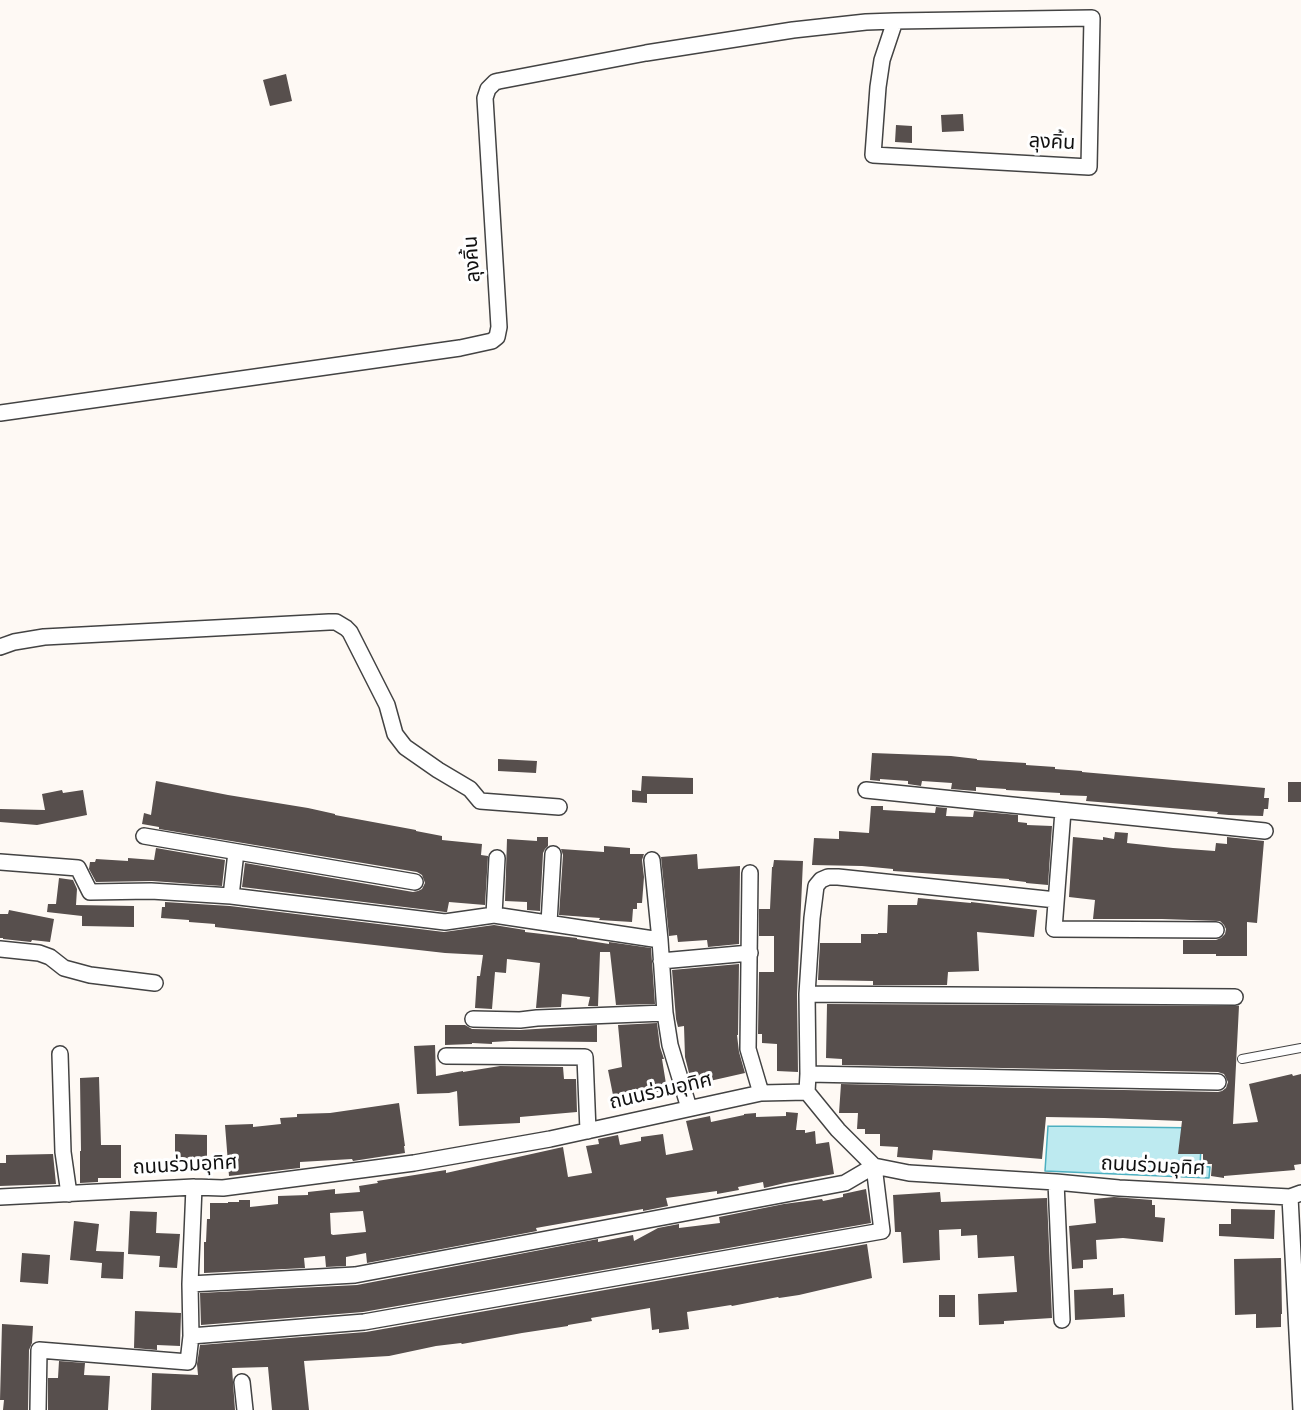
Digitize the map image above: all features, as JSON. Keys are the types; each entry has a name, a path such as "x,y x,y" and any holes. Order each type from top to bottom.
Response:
{"street":[{"name":"ลุงคิ้น","path":"0,413 460,348 497,338 499,327 485,98 488,89 495,82 646,53 782,32 866,22 895,21 1092,18 1089,167 873,155 882,60 895,21"},
{"path":"0,647 44,637 336,622 350,632 387,705 395,734 405,747 470,789 480,801 559,807"},
{"path":"866,790 1265,831"},
{"path":"1063,811 1054,929 1216,930"},
{"path":"144,836 415,882"},
{"path":"231,896 236,852"},
{"path":"549,923 553,854"},
{"path":"495,915 497,858"},
{"path":"652,860 665,1013 670,1045 689,1108"},
{"path":"0,862 78,868 90,892 151,891 231,896 445,922 495,915 660,940"},
{"path":"750,873 748,1049 761,1093"},
{"path":"191,1336 364,1322 882,1231 874,1166 838,1130 807,1092 807,994 812,918 818,883 824,878 838,877 1056,900"},
{"path":"0,949 39,953 50,957 64,968 90,975 155,983"},
{"path":"661,961 750,953"},
{"path":"807,994 1235,997"},
{"path":"473,1019 520,1020 665,1013"},
{"path":"60,1054 63,1152 69,1194"},
{"path":"446,1056 585,1057 588,1131"},
{"path":"808,1074 1218,1082"},
{"name":"ถนนร่วมอุทิศ","path":"0,1197 194,1187 223,1188 414,1163 588,1131 761,1093 807,1092"},
{"path":"190,1284 355,1275 845,1183 874,1166"},
{"name":"ถนนร่วมอุทิศ","path":"874,1166 909,1173 1119,1188 1296,1195"},
{"path":"1056,1182 1062,1320"},
{"path":"38,1410 39,1350 188,1362 191,1336 190,1284 194,1187"},
{"path":"1296,1195 1300,1410"},
{"path":"242,1382 245,1410"}],"lane":[{"path":"1242,1059 1301,1048"}],"water":[{"path":"1048,1126 1202,1128 1200,1166 1210,1167 1209,1178 1045,1171"}],"building":[{"path":"286,74 292,101 270,106 263,80"},
{"path":"963,114 964,131 942,132 941,115"},
{"path":"896,125 912,126 912,143 895,142"},
{"path":"872,753 951,756 1026,763 1026,765 1082,772 1265,788 1264,798 1269,798 1268,809 1264,809 1263,816 1229,815 1217,814 1218,812 1086,801 1087,796 1060,795 1060,793 976,787 976,791 951,789 952,783 922,781 921,786 908,784 908,781 870,780"},
{"path":"498,759 537,761 536,773 498,771"},
{"path":"642,776 693,778 693,794 647,794 647,803 632,802 632,790 641,791"},
{"path":"156,781 416,830 442,836 442,840 482,844 481,855 488,856 485,905 449,902 447,912 445,912 242,887 245,863 413,892 422,889 425,883 422,875 417,872 159,829 159,827 142,824 144,813 151,815"},
{"path":"1288,782 1301,782 1301,802 1288,802"},
{"path":"62,790 63,793 83,790 87,815 37,825 0,822 0,809 45,810 42,794"},
{"path":"871,806 883,806 883,810 935,813 936,807 947,808 946,816 973,817 974,811 1018,815 1018,822 1027,823 1027,825 1052,826 1048,885 1009,879 893,871 893,869 862,866 812,865 814,838 839,839 839,831 869,833"},
{"path":"1115,832 1128,833 1127,843 1215,851 1216,843 1227,844 1227,837 1264,841 1257,923 1247,922 1247,956 1183,954 1183,940 1221,938 1226,929 1220,921 1093,919 1095,900 1069,897 1073,837 1114,839"},
{"path":"537,837 548,837 548,846 543,853 540,911 527,910 527,902 505,901 507,839 537,841"},
{"path":"604,846 630,848 630,854 644,854 642,903 637,903 637,909 633,909 632,922 559,915 563,855 561,849 604,852"},
{"path":"156,848 225,860 222,886 152,881 96,882 89,869 90,862 95,862 96,859 154,860"},
{"path":"697,854 698,869 740,866 739,944 708,947 707,940 678,942 677,935 669,936 661,857"},
{"path":"774,860 803,861 797,994 798,1072 777,1071 777,1044 762,1043 762,1034 758,1034 759,972 774,972 774,936 759,936 759,909 770,909"},
{"path":"59,878 73,880 77,889 76,905 134,906 134,927 82,926 82,916 47,912 48,904 56,904"},
{"path":"918,898 1037,910 1034,937 977,932 979,971 948,972 947,985 873,985 873,981 818,980 820,943 861,943 861,934 887,933 888,905 917,905"},
{"path":"165,902 230,906 444,932 494,925 525,930 525,932 651,948 655,1004 616,1005 610,952 600,952 598,1006 588,1006 590,997 562,994 561,1007 536,1008 540,963 507,959 506,973 495,972 492,1009 475,1008 477,976 480,976 483,955 445,953 215,927 215,924 161,918"},
{"path":"9,910 54,919 50,942 0,938 0,914 8,914"},
{"path":"739,964 737,1035 745,1073 692,1085 685,1057 684,1026 678,1027 676,1019 672,970"},
{"path":"827,1004 1239,1006 1233,1124 1258,1122 1249,1084 1301,1074 1301,1164 1294,1165 1295,1170 1224,1176 1224,1178 1211,1176 1212,1164 1203,1164 1203,1154 1178,1154 1182,1121 1104,1118 1046,1117 1042,1159 933,1150 932,1160 897,1157 898,1147 880,1146 880,1134 865,1134 865,1129 857,1129 858,1113 839,1113 841,1084 1218,1092 1226,1088 1228,1082 1224,1074 1218,1072 842,1065 842,1059 826,1058"},
{"path":"657,1023 667,1090 614,1100 608,1070 622,1067 618,1025"},
{"path":"445,1025 465,1025 472,1029 520,1030 597,1025 597,1042 510,1041 492,1042 492,1044 445,1045"},
{"path":"435,1045 436,1076 500,1066 563,1067 564,1079 576,1079 577,1112 520,1117 520,1123 459,1126 457,1091 417,1094 414,1046"},
{"path":"99,1077 101,1145 121,1145 121,1178 98,1178 98,1182 80,1183 80,1078"},
{"path":"399,1103 405,1153 353,1161 352,1159 300,1162 300,1168 229,1176 225,1125 253,1124 253,1127 281,1124 280,1118 297,1117 297,1114 330,1113"},
{"path":"786,1112 798,1113 796,1130 805,1130 805,1133 815,1131 816,1144 829,1142 834,1174 764,1188 763,1182 717,1194 717,1191 666,1198 668,1206 536,1228 537,1231 367,1263 366,1253 346,1257 346,1266 326,1267 325,1256 304,1258 305,1268 204,1273 204,1242 206,1242 207,1219 210,1219 210,1203 250,1200 250,1207 278,1204 278,1196 308,1195 308,1192 335,1189 335,1194 360,1192 359,1186 378,1183 377,1181 446,1170 446,1173 563,1147 568,1177 592,1173 586,1146 599,1144 598,1139 618,1135 620,1145 641,1141 641,1137 663,1134 666,1155 693,1150 686,1121 710,1116 711,1122 756,1113 756,1117 786,1116","holes":["363,1211 366,1232 331,1234 330,1213"]},
{"path":"175,1134 207,1135 207,1160 198,1160 198,1164 184,1164 184,1160 175,1160"},
{"path":"53,1154 56,1184 0,1186 0,1163 6,1163 6,1155"},
{"path":"866,1189 871,1223 363,1312 201,1325 200,1293 357,1285 598,1239 598,1242 633,1235 634,1241 658,1228 679,1224 679,1228 720,1223 719,1217 784,1204 822,1199 823,1201"},
{"path":"940,1192 941,1202 1047,1198 1052,1318 979,1325 978,1294 1017,1292 1014,1256 978,1258 977,1235 961,1236 961,1229 939,1230 940,1260 903,1263 901,1232 895,1232 893,1195"},
{"path":"1114,1197 1152,1200 1152,1205 1155,1205 1155,1217 1165,1218 1163,1242 1123,1238 1096,1240 1097,1259 1083,1260 1083,1268 1072,1269 1069,1226 1096,1223 1094,1199"},
{"path":"1231,1209 1275,1210 1274,1239 1219,1236 1219,1224 1231,1224"},
{"path":"130,1211 157,1212 156,1233 180,1234 177,1268 159,1267 160,1256 128,1254"},
{"path":"74,1221 99,1224 96,1251 124,1252 123,1279 101,1278 102,1263 70,1260"},
{"path":"867,1244 872,1278 799,1295 687,1312 689,1329 659,1333 659,1329 652,1330 650,1308 591,1318 592,1321 568,1326 462,1344 436,1346 389,1356 304,1361 309,1410 272,1410 268,1367 232,1368 235,1410 151,1410 152,1373 198,1375 200,1345 366,1332"},
{"path":"22,1253 50,1255 48,1284 20,1282"},
{"path":"1281,1258 1281,1327 1256,1328 1256,1314 1235,1315 1234,1259"},
{"path":"1113,1288 1113,1295 1124,1294 1125,1317 1075,1320 1074,1290"},
{"path":"939,1295 955,1295 955,1317 939,1317"},
{"path":"135,1311 181,1313 180,1346 157,1345 157,1350 134,1348"},
{"path":"2,1324 33,1326 32,1343 29,1350 28,1410 3,1410 4,1400 0,1400"},
{"path":"59,1361 85,1363 84,1375 110,1376 108,1410 48,1410 48,1378 58,1378"}]}
